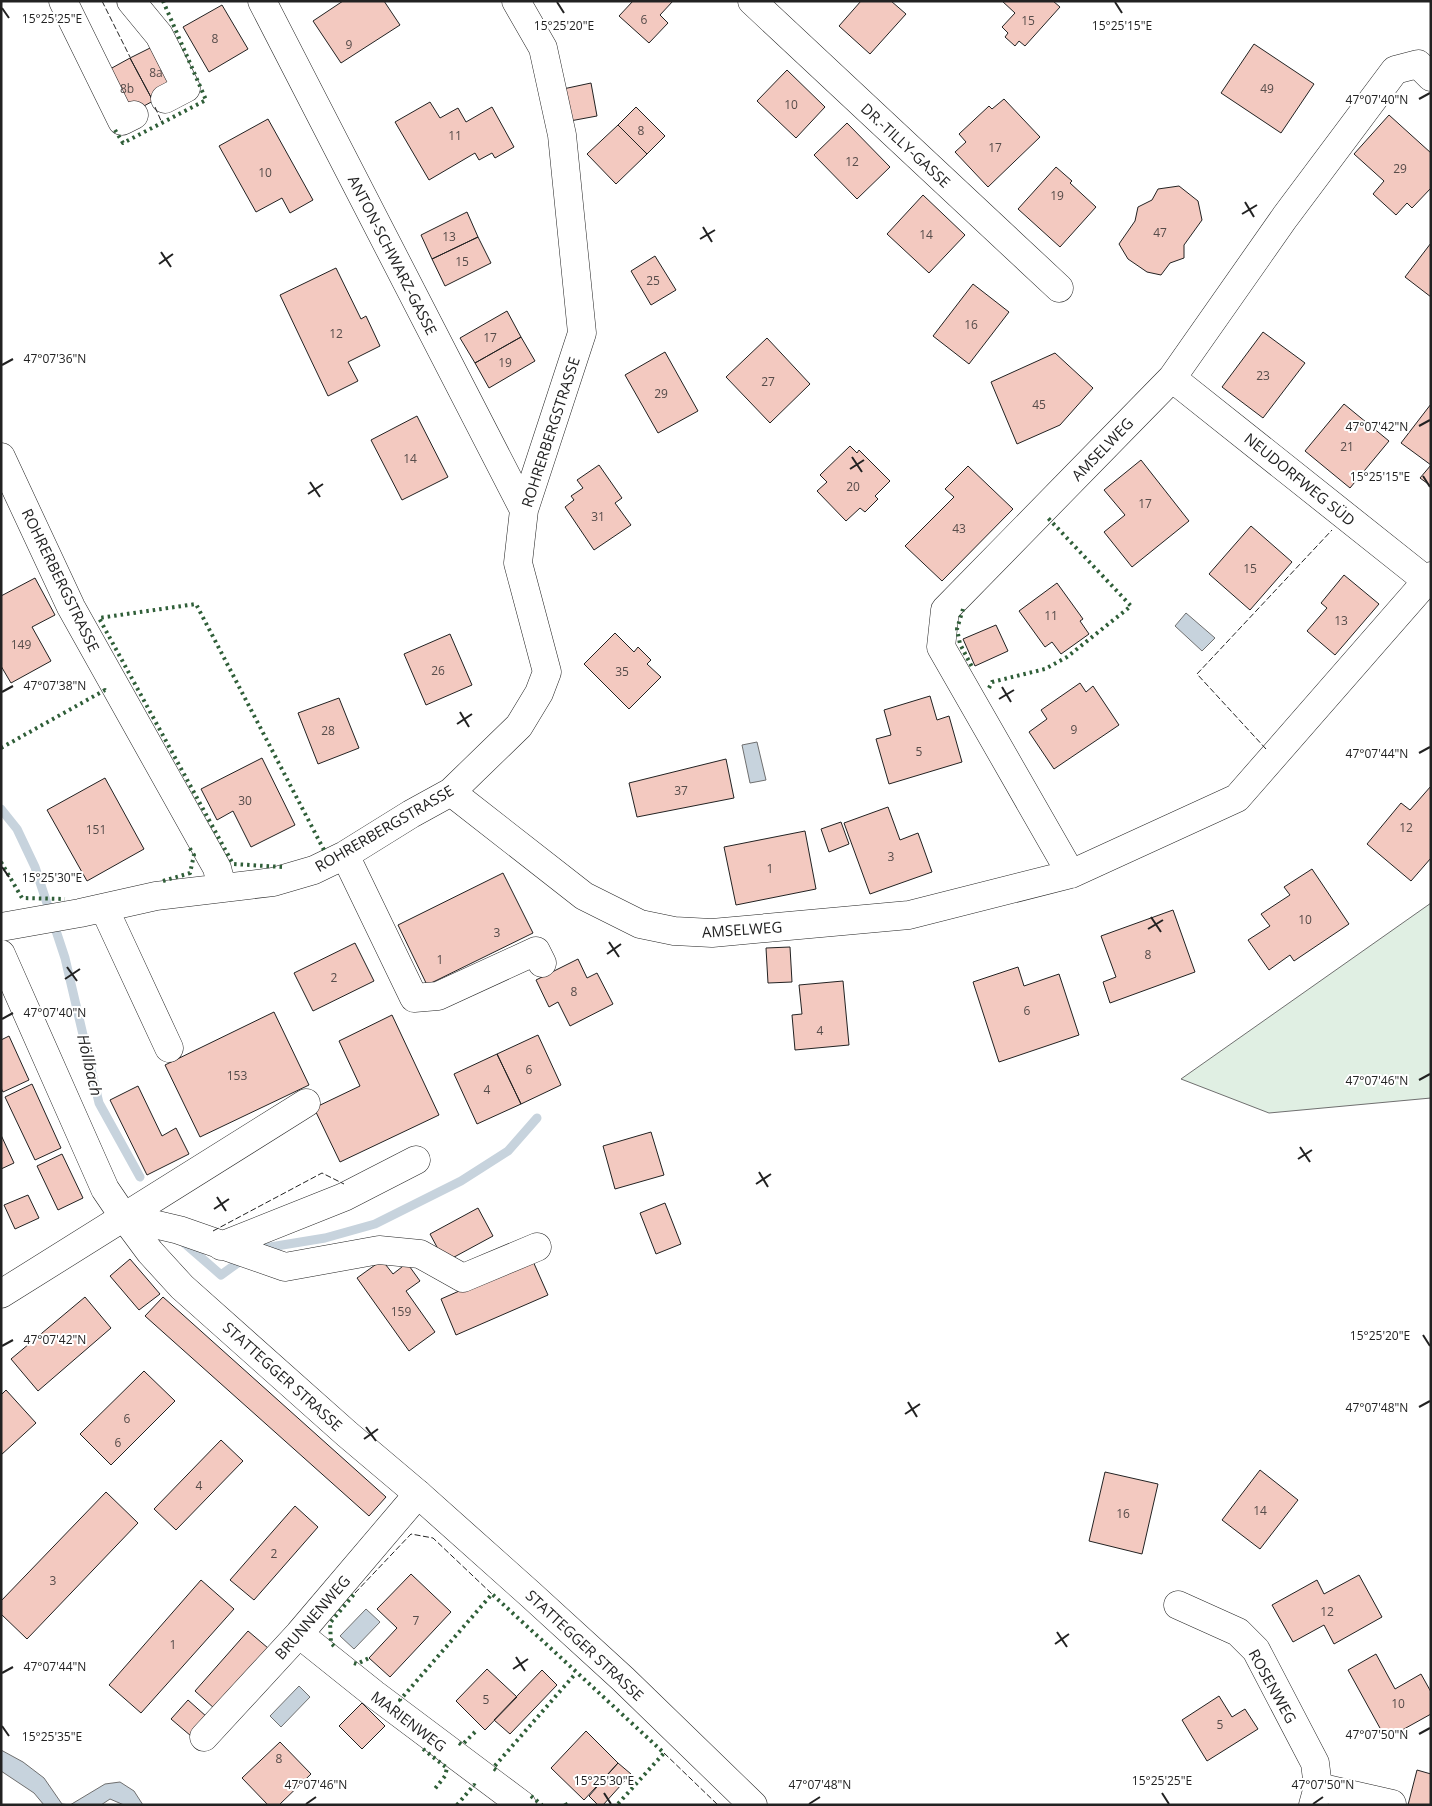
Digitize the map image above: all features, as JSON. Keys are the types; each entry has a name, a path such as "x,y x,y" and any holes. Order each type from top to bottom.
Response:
{"street":[{"path":"63,1 122,121 134,115"},
{"path":"130,1 159,35 186,88 165,99"},
{"name":"ANTON-SCHWARZ-GASSE","path":"262,1 524,510"},
{"name":"ROHRERBERGSTRASSE","path":"1,927 104,908 156,896 273,882 314,870 345,855 411,814 451,792 519,726 539,693 547,672 518,563 524,510 582,333 562,135 543,48 516,1"},
{"name":"DR.-TILLY-GASSE","path":"752,1 1059,288"},
{"name":"AMSELWEG","path":"1071,874 942,648 944,610 1172,378 1285,217 1395,70 1418,64 1431,77"},
{"name":"NEUDORFWEG SÜD","path":"1172,378 1429,578"},
{"name":"ROHRERBERGSTRASSE","path":"1,456 71,607 217,868 222,888"},
{"name":"AMSELWEG","path":"451,792 584,896 640,924 674,931 712,933 909,915 1071,874 1237,798 1429,578"},
{"path":"345,855 414,998 438,996 536,951 542,963"},
{"path":"104,908 168,1048"},
{"name":"STATTEGGER STRASSE","path":"1,954 106,1189 150,1252 182,1287 347,1434 418,1494 623,1679 753,1805"},
{"path":"1,1294 306,1103"},
{"path":"221,1246 344,1196 416,1160"},
{"path":"124,1217 178,1230 285,1267 378,1250 420,1254 463,1278 538,1247"},
{"name":"BRUNNENWEG","path":"204,1737 299,1634 418,1494"},
{"name":"ROSENWEG","path":"1178,1605 1238,1632 1256,1650 1315,1763 1315,1796"},
{"name":"MARIENWEG","path":"299,1634 374,1694 522,1805"},
{"path":"1315,1796 1392,1804"}],"green space":[{"path":"1431,903 1431,1098 1269,1113 1181,1079"}],"shaded area":[{"path":"1186,613 1215,638 1202,651 1175,626"},
{"path":"757,742 766,780 750,783 742,745"},
{"path":"366,1609 380,1622 354,1649 340,1636"},
{"path":"299,1686 310,1697 281,1727 270,1716"},
{"path":"1,1750 23,1762 44,1778 62,1804 70,1805 44,1805 34,1793 1,1771"},
{"path":"120,1782 134,1791 143,1805 124,1805 110,1799 101,1805 70,1805 105,1784"}],"building":[{"path":"343,1 384,1 400,25 341,63 313,21"},
{"path":"633,1 673,1 660,15 668,23 649,43 619,16"},
{"path":"861,1 891,1 906,14 870,54 839,26"},
{"path":"1002,1 1053,1 1060,7 1025,46 1019,41 1015,46 1005,37 1008,33 1002,27 1015,13"},
{"path":"222,5 248,49 209,72 183,27"},
{"path":"160,43 182,86 153,101 130,58"},
{"path":"1254,44 1314,84 1281,133 1221,93"},
{"path":"130,58 153,101 124,117 101,74"},
{"path":"787,70 825,107 796,138 757,101"},
{"path":"591,83 597,116 570,121 563,89"},
{"path":"1004,99 1040,137 988,187 955,152 966,142 959,134 989,106 992,109"},
{"path":"430,102 440,118 458,108 466,122 492,107 514,147 495,158 492,153 479,160 475,153 429,180 395,122"},
{"path":"636,107 665,136 647,154 618,125"},
{"path":"1389,115 1431,153 1431,188 1412,208 1407,203 1396,215 1373,194 1384,181 1354,154"},
{"path":"268,119 313,200 290,213 282,198 256,212 219,146"},
{"path":"847,123 890,167 857,199 814,155"},
{"path":"618,125 647,154 616,184 587,154"},
{"path":"1056,167 1096,207 1060,247 1018,209"},
{"path":"1179,186 1198,201 1202,220 1184,245 1184,258 1170,263 1161,275 1147,272 1128,259 1119,244 1135,221 1138,207 1152,200 1158,189"},
{"path":"923,195 965,235 929,273 887,234"},
{"path":"467,212 478,237 432,259 421,235"},
{"path":"478,237 491,263 445,286 432,259"},
{"path":"1431,243 1431,297 1405,277"},
{"path":"655,256 676,290 651,305 631,271"},
{"path":"336,268 361,319 366,316 380,346 348,362 358,381 328,396 280,295"},
{"path":"973,284 1009,312 969,364 933,336"},
{"path":"507,311 521,337 475,363 460,338"},
{"path":"1263,332 1305,363 1263,418 1222,387"},
{"path":"521,337 535,361 489,388 475,363"},
{"path":"767,338 810,384 770,423 726,377"},
{"path":"665,352 698,411 658,433 625,375"},
{"path":"1055,353 1093,388 1060,425 1017,444 991,382"},
{"path":"1344,404 1389,441 1350,488 1305,451"},
{"path":"1431,404 1431,465 1401,443"},
{"path":"417,416 448,477 402,500 371,440"},
{"path":"850,446 857,453 859,450 890,481 875,496 878,499 865,512 860,508 846,521 817,491 827,482 820,475"},
{"path":"1141,460 1189,521 1132,567 1104,532 1125,515 1104,490"},
{"path":"599,465 622,498 615,503 631,525 594,550 565,507 574,500 571,496 583,488 577,480"},
{"path":"1431,465 1431,486 1420,478"},
{"path":"968,466 1013,509 942,581 905,546 954,497 945,489"},
{"path":"1251,526 1292,562 1250,610 1209,574"},
{"path":"1344,575 1379,604 1335,655 1307,631 1327,608 1321,603"},
{"path":"35,578 55,615 32,627 51,661 11,683 1,666 1,596"},
{"path":"1057,583 1083,619 1080,621 1089,634 1061,654 1052,642 1045,647 1019,611"},
{"path":"996,625 1008,651 975,666 963,639"},
{"path":"615,633 634,652 638,647 651,660 647,664 661,677 629,709 584,664"},
{"path":"450,634 472,685 426,705 404,654"},
{"path":"1080,683 1086,692 1093,686 1119,725 1054,769 1029,732 1047,719 1041,710"},
{"path":"930,696 937,720 949,716 962,762 889,784 876,739 891,735 884,710"},
{"path":"339,698 359,748 318,764 298,713"},
{"path":"262,758 295,825 251,847 233,811 217,820 201,789"},
{"path":"726,759 734,798 637,817 629,783"},
{"path":"105,778 144,849 87,881 47,810"},
{"path":"1431,786 1431,858 1411,881 1367,844 1401,803 1410,810"},
{"path":"888,807 900,840 918,833 932,872 870,894 844,823"},
{"path":"841,822 849,844 829,852 821,829"},
{"path":"805,831 816,889 736,905 724,847"},
{"path":"1312,869 1349,924 1294,961 1290,955 1269,970 1248,940 1270,926 1261,914 1290,895 1284,887"},
{"path":"503,873 533,933 427,985 398,925"},
{"path":"1173,910 1195,972 1110,1003 1103,982 1116,977 1101,936"},
{"path":"355,943 374,981 313,1011 294,973"},
{"path":"790,947 792,982 768,983 766,948"},
{"path":"578,959 587,978 597,973 613,1004 570,1026 558,1002 549,1007 536,980"},
{"path":"1018,967 1024,986 1059,974 1079,1035 999,1062 973,982"},
{"path":"843,981 849,1045 795,1050 792,1015 802,1014 799,985"},
{"path":"274,1012 309,1085 200,1137 165,1065"},
{"path":"392,1015 439,1115 340,1162 314,1108 360,1086 339,1041"},
{"path":"538,1035 561,1085 521,1104 497,1054"},
{"path":"9,1036 29,1080 3,1092 1,1088 1,1040"},
{"path":"497,1054 521,1104 477,1124 454,1074"},
{"path":"32,1084 61,1148 35,1160 5,1097"},
{"path":"138,1086 162,1136 176,1128 189,1154 147,1175 110,1100"},
{"path":"651,1132 664,1175 615,1189 603,1146"},
{"path":"1,1135 14,1163 1,1169"},
{"path":"62,1154 83,1198 58,1210 37,1166"},
{"path":"28,1195 39,1218 15,1229 4,1205"},
{"path":"665,1203 681,1244 656,1254 640,1213"},
{"path":"478,1208 493,1236 445,1262 430,1234"},
{"path":"130,1259 160,1294 139,1310 110,1276"},
{"path":"532,1259 548,1295 456,1335 441,1299"},
{"path":"382,1260 393,1274 407,1263 420,1281 406,1291 435,1332 409,1351 357,1278"},
{"path":"85,1297 111,1328 38,1391 11,1359"},
{"path":"163,1297 386,1497 369,1516 145,1316"},
{"path":"144,1371 175,1401 111,1465 80,1434"},
{"path":"6,1390 36,1423 1,1455 1,1395"},
{"path":"221,1440 243,1461 176,1530 154,1509"},
{"path":"1260,1470 1298,1500 1260,1549 1222,1520"},
{"path":"1105,1472 1158,1484 1142,1554 1089,1541"},
{"path":"106,1492 138,1523 27,1639 1,1614 1,1601"},
{"path":"295,1506 318,1527 254,1600 230,1580"},
{"path":"411,1574 451,1612 390,1677 369,1658 397,1628 377,1609"},
{"path":"1359,1575 1382,1617 1334,1644 1324,1625 1293,1642 1272,1605 1317,1580 1324,1594"},
{"path":"201,1580 234,1609 141,1713 109,1685"},
{"path":"248,1631 268,1648 215,1709 195,1691"},
{"path":"1376,1654 1395,1689 1421,1674 1431,1692 1431,1714 1386,1739 1348,1670"},
{"path":"487,1669 517,1697 485,1730 456,1701"},
{"path":"542,1670 557,1685 510,1734 494,1720"},
{"path":"1219,1696 1232,1717 1245,1709 1258,1729 1207,1761 1182,1720"},
{"path":"188,1700 207,1717 191,1736 171,1719"},
{"path":"362,1703 385,1726 362,1749 339,1726"},
{"path":"586,1731 618,1763 584,1800 551,1768"},
{"path":"280,1742 311,1774 279,1805 268,1805 242,1778"},
{"path":"618,1763 631,1774 603,1805 598,1805 589,1796"},
{"path":"1417,1770 1431,1774 1431,1805 1408,1805"}],"waterway":[{"name":"Höllbach","path":"1,809 17,829 35,867 65,958 99,1103 140,1177"},
{"path":"258,1249 325,1238 375,1224 461,1181 508,1151 537,1118"},
{"name":"Höllbach","path":"182,1241 221,1275 246,1257"}],"hedge":[{"path":"115,130 123,143 206,100 163,1"},
{"path":"989,688 992,682 1045,669 1067,657 1131,606 1048,518"},
{"path":"282,867 233,864 99,618 196,604 325,852"},
{"path":"963,609 957,629 960,644 972,667"},
{"path":"1,748 106,691"},
{"path":"163,881 190,873 194,855 189,847"},
{"path":"1,862 22,898 65,899"},
{"path":"334,1646 331,1643 330,1623 355,1593"},
{"path":"401,1701 492,1594 664,1753 617,1805"},
{"path":"354,1663 357,1664 369,1658"},
{"path":"496,1770 493,1768 576,1673"},
{"path":"459,1743 462,1745 477,1730"},
{"path":"423,1749 447,1768 445,1776 434,1790"},
{"path":"457,1805 475,1786"},
{"path":"531,1796 542,1805"}],"fence":[{"path":"102,1 130,57"},
{"path":"155,107 162,123"},
{"path":"1266,749 1197,674 1332,530"},
{"path":"213,1231 322,1173 344,1184"},
{"path":"355,1593 411,1534 433,1538 492,1594"},
{"path":"664,1753 718,1805"}]}
